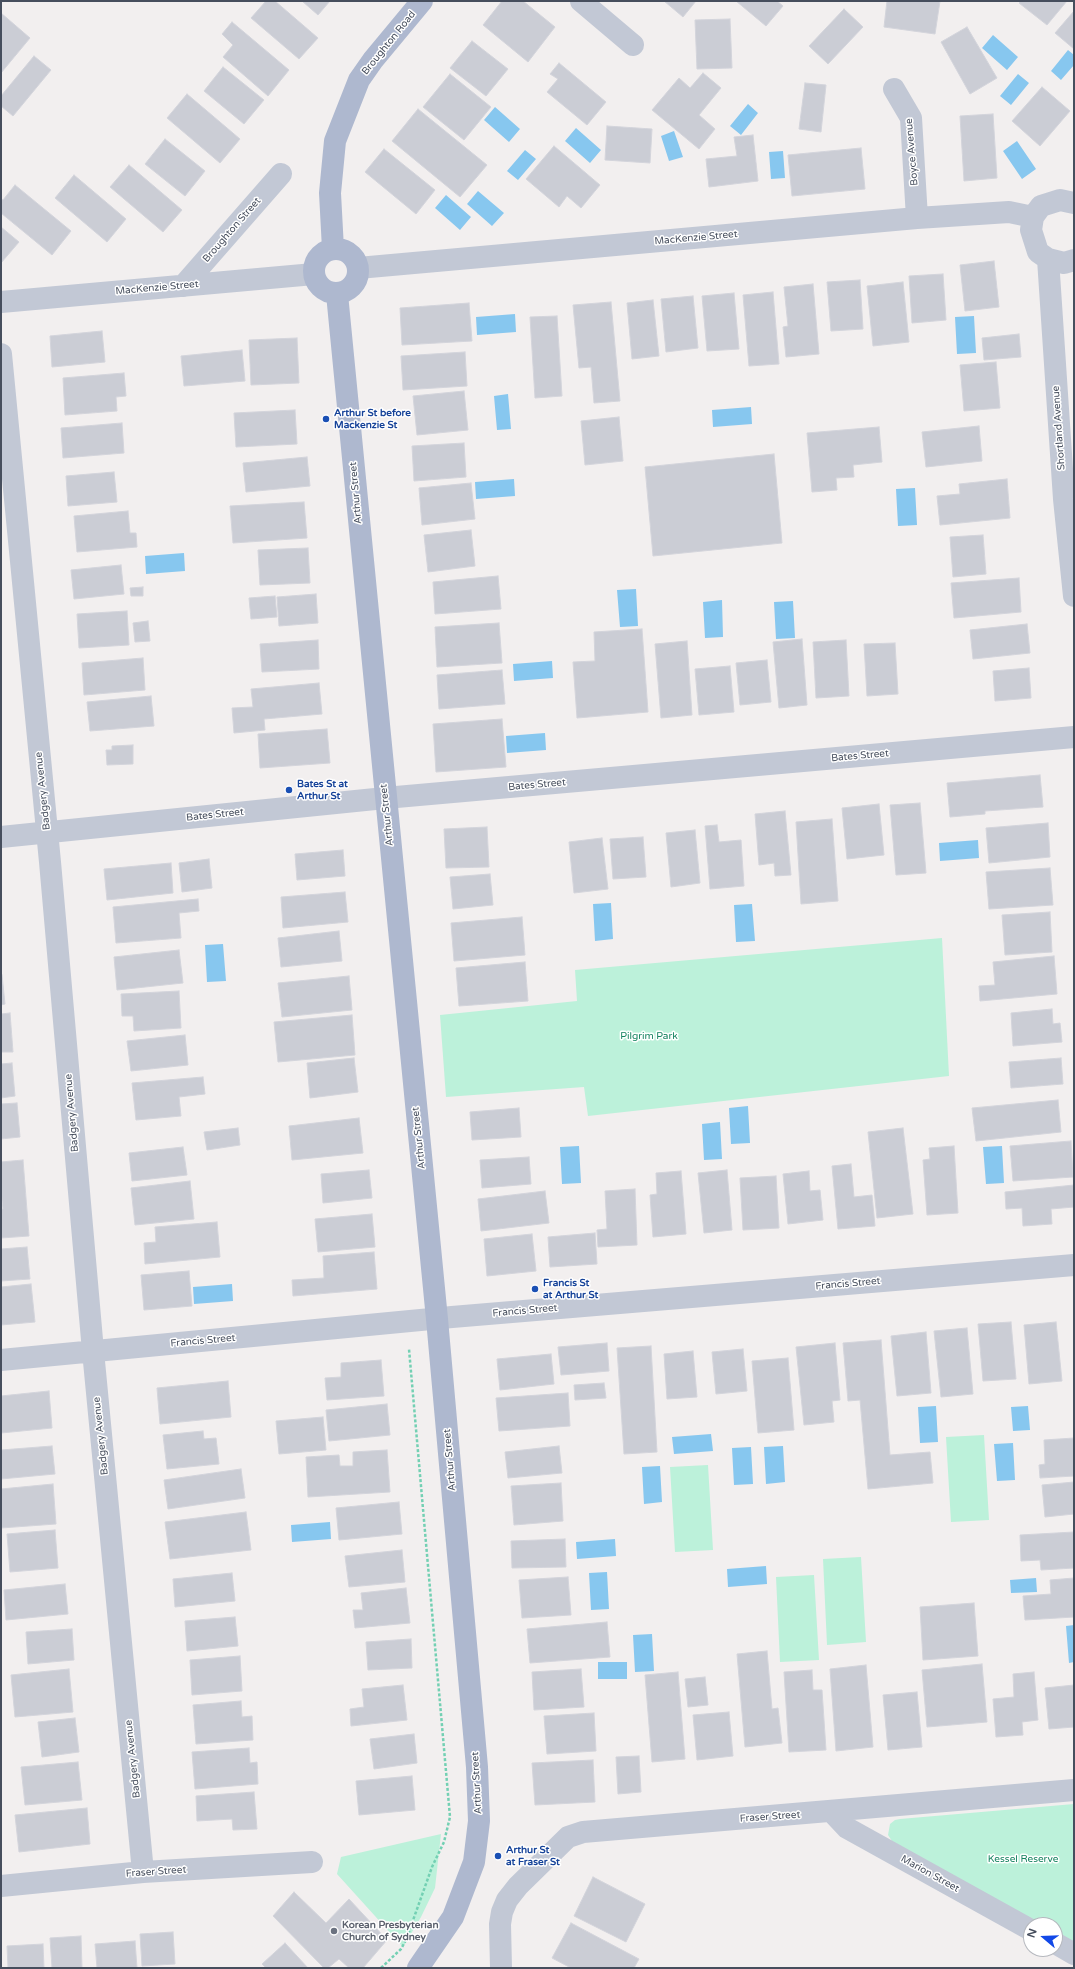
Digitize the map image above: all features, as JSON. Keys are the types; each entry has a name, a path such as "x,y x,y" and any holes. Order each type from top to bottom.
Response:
{"main road":[{"name":"Broughton Road","path":"333,249 330,193 331,166 338,134 359,80 373,60 422,1"},
{"path":"333,249 346,252 356,261 358,268 358,274 353,285 348,290 337,294 324,290 315,280 314,274 314,267 320,255 333,249"},
{"name":"Arthur Street","path":"337,294 437,1319 478,1767 479,1821 474,1862 465,1890 453,1917 418,1968"}],"street":[{"path":"581,1 633,45"},
{"name":"Boyce Avenue","path":"894,89 911,118 917,218"},
{"name":"Broughton Street","path":"183,286 281,174"},
{"path":"1073,201 1060,200 1041,206 1033,217 1031,230 1038,252 1048,259 1064,263 1074,260"},
{"name":"MacKenzie Street","path":"358,268 917,218 1009,212 1033,217"},
{"name":"Shortland Avenue","path":"1048,259 1064,499 1074,596"},
{"name":"MacKenzie Street","path":"1,302 314,274"},
{"name":"Badgery Avenue","path":"1,354 47,831 93,1351 143,1872"},
{"name":"Bates Street","path":"1,837 47,831 385,798 1074,737"},
{"name":"Francis Street","path":"1,1360 437,1319 1074,1265"},
{"name":"Fraser Street","path":"501,1968 500,1940 502,1912 507,1900 541,1863 568,1837 583,1832 832,1812 1074,1790"},
{"name":"Marion Street","path":"832,1812 847,1828 1023,1926"},
{"name":"Fraser Street","path":"1,1886 143,1872 312,1862"},
{"path":"1063,1948 1074,1954"}],"path":[{"path":"381,1968 400,1949 406,1940 429,1874 444,1842 450,1817 410,1348"}],"green space":[{"name":"Pilgrim Park","path":"942,938 949,1076 588,1116 584,1087 446,1097 440,1015 577,1001 575,970"},
{"path":"984,1435 989,1520 951,1522 946,1437"},
{"path":"708,1465 713,1550 675,1552 670,1467"},
{"path":"861,1557 866,1642 827,1645 823,1559"},
{"path":"814,1575 819,1660 780,1662 776,1577"},
{"name":"Kessel Reserve","path":"1074,1804 1074,1946 1063,1940 1063,1917 1023,1917 892,1841 888,1835 890,1824 895,1820"},
{"path":"441,1834 435,1888 421,1917 403,1947 337,1874 341,1857"}],"water":[{"path":"993,35 1018,57 1007,70 982,48"},
{"path":"1068,50 1074,55 1074,65 1061,80 1051,71"},
{"path":"1018,74 1029,83 1011,105 1000,96"},
{"path":"748,104 758,113 741,135 730,126"},
{"path":"495,107 520,129 509,142 484,120"},
{"path":"576,128 601,150 590,163 565,141"},
{"path":"674,131 683,157 669,161 661,136"},
{"path":"1017,141 1036,169 1022,179 1003,151"},
{"path":"525,150 536,159 518,180 507,171"},
{"path":"783,151 785,178 771,179 769,152"},
{"path":"478,191 504,213 492,226 467,204"},
{"path":"446,195 471,217 460,230 435,208"},
{"path":"515,314 516,332 477,335 476,317"},
{"path":"974,316 976,353 957,354 955,317"},
{"path":"508,394 511,429 497,430 494,396"},
{"path":"751,407 752,424 713,427 712,410"},
{"path":"514,479 515,496 476,499 475,482"},
{"path":"915,488 917,525 898,526 896,489"},
{"path":"184,553 185,571 146,574 145,556"},
{"path":"636,589 638,626 620,627 617,590"},
{"path":"722,600 723,637 705,638 703,602"},
{"path":"793,601 795,638 776,639 774,602"},
{"path":"552,661 553,678 514,681 513,664"},
{"path":"545,733 546,750 507,753 506,736"},
{"path":"978,840 979,858 940,861 939,843"},
{"path":"611,903 613,939 595,941 593,904"},
{"path":"752,904 755,941 736,942 734,905"},
{"path":"223,944 226,981 207,982 205,945"},
{"path":"748,1106 750,1143 731,1144 729,1108"},
{"path":"720,1122 722,1159 704,1160 702,1124"},
{"path":"579,1146 581,1183 562,1184 560,1147"},
{"path":"1002,1146 1004,1183 986,1184 983,1147"},
{"path":"232,1284 233,1301 194,1304 193,1287"},
{"path":"936,1406 938,1442 920,1443 918,1407"},
{"path":"1028,1406 1030,1430 1013,1431 1011,1407"},
{"path":"711,1434 713,1451 674,1454 672,1437"},
{"path":"1013,1443 1015,1480 997,1481 994,1444"},
{"path":"783,1446 785,1482 766,1484 764,1447"},
{"path":"751,1447 753,1484 734,1485 732,1448"},
{"path":"660,1466 662,1502 644,1504 642,1467"},
{"path":"330,1522 331,1539 292,1542 291,1525"},
{"path":"615,1539 616,1556 577,1559 576,1542"},
{"path":"766,1566 767,1584 728,1587 727,1569"},
{"path":"607,1572 609,1609 591,1610 589,1573"},
{"path":"1036,1578 1037,1592 1011,1593 1010,1580"},
{"path":"1074,1625 1074,1662 1069,1663 1066,1626"},
{"path":"652,1634 654,1671 635,1672 633,1635"},
{"path":"598,1662 627,1662 627,1679 598,1679"}],"building":[{"path":"266,1 275,1 318,38 299,59 251,18"},
{"path":"302,1 330,1 318,15"},
{"path":"502,1 523,1 555,27 528,62 483,25"},
{"path":"664,1 696,1 683,17"},
{"path":"736,1 777,1 783,6 766,26"},
{"path":"887,1 940,1 935,34 884,27"},
{"path":"1021,1 1067,1 1047,25 1019,3"},
{"path":"844,9 863,27 828,64 809,46"},
{"path":"1074,11 1074,49 1055,33"},
{"path":"1,13 30,38 1,73"},
{"path":"730,19 732,68 697,69 695,20"},
{"path":"232,22 289,70 268,96 223,57 233,45 222,34"},
{"path":"967,27 997,78 970,94 941,42"},
{"path":"472,41 508,69 486,96 450,68"},
{"path":"34,56 51,70 13,116 1,106 1,96"},
{"path":"559,63 606,102 587,125 547,92 558,79 550,74"},
{"path":"223,67 264,100 244,124 204,91"},
{"path":"703,73 721,88 699,115 715,129 699,149 652,110 679,78 690,88"},
{"path":"450,74 491,107 464,140 423,107"},
{"path":"805,83 826,85 821,132 799,129"},
{"path":"1042,87 1070,111 1040,146 1012,121"},
{"path":"187,94 240,139 220,163 167,118"},
{"path":"418,109 487,165 460,197 392,141"},
{"path":"993,114 997,178 964,181 960,116"},
{"path":"607,126 652,129 650,163 605,160"},
{"path":"753,135 758,181 709,187 706,159 737,156 734,137"},
{"path":"165,139 205,171 185,196 145,164"},
{"path":"554,146 600,185 581,208 567,196 559,207 526,179"},
{"path":"861,148 865,189 792,196 788,155"},
{"path":"384,149 435,190 416,214 365,172"},
{"path":"129,165 182,210 163,232 110,187"},
{"path":"74,175 126,219 107,242 55,198"},
{"path":"15,185 71,231 52,255 1,213 1,199 3,200"},
{"path":"1,227 19,242 1,263"},
{"path":"994,261 999,307 965,311 960,265"},
{"path":"943,274 946,320 912,323 909,276"},
{"path":"860,280 863,329 831,331 827,282"},
{"path":"903,282 909,342 873,346 867,286"},
{"path":"813,284 819,354 786,357 783,327 788,326 784,287"},
{"path":"773,292 779,364 749,366 743,295"},
{"path":"734,293 739,349 707,351 702,296"},
{"path":"693,296 698,348 666,352 661,299"},
{"path":"653,300 659,356 632,359 627,303"},
{"path":"611,302 620,401 594,403 591,367 579,368 573,305"},
{"path":"469,303 472,341 402,345 400,308"},
{"path":"557,316 562,396 535,398 530,317"},
{"path":"102,331 105,362 52,367 50,336"},
{"path":"1019,334 1021,357 984,360 982,338"},
{"path":"297,338 299,383 251,385 249,340"},
{"path":"242,350 245,381 184,386 181,356"},
{"path":"465,352 467,386 403,390 401,356"},
{"path":"996,362 1000,408 964,411 960,365"},
{"path":"124,373 126,396 116,397 117,411 65,415 63,378"},
{"path":"464,391 468,430 417,435 413,396"},
{"path":"295,410 297,444 236,447 234,413"},
{"path":"619,417 623,461 585,465 581,421"},
{"path":"122,423 124,453 63,458 61,428"},
{"path":"979,426 982,461 926,467 922,432"},
{"path":"879,427 882,462 853,465 854,477 836,478 837,490 812,492 807,433"},
{"path":"464,443 466,477 414,481 412,446"},
{"path":"774,454 782,543 653,556 645,467"},
{"path":"307,457 310,486 246,492 243,463"},
{"path":"114,472 117,502 68,506 66,476"},
{"path":"1007,479 1010,518 940,525 937,496 960,494 959,484"},
{"path":"471,483 475,519 422,525 419,488"},
{"path":"304,502 307,538 233,543 230,506"},
{"path":"128,511 130,533 136,533 137,547 77,552 74,516"},
{"path":"471,530 475,566 428,572 424,535"},
{"path":"983,535 986,574 953,577 950,537"},
{"path":"308,548 310,583 260,585 258,550"},
{"path":"121,565 124,594 74,599 71,570"},
{"path":"498,576 501,609 435,614 433,582"},
{"path":"1019,578 1021,612 954,618 951,583"},
{"path":"143,587 143,596 131,596 130,588"},
{"path":"316,594 318,623 279,626 277,597"},
{"path":"275,596 277,617 251,619 249,598"},
{"path":"127,611 129,645 79,648 77,614"},
{"path":"148,621 150,641 135,642 133,623"},
{"path":"499,623 502,663 437,667 435,627"},
{"path":"1027,624 1030,653 973,659 970,630"},
{"path":"642,629 648,712 577,718 573,662 595,661 594,632"},
{"path":"802,639 807,705 779,708 773,642"},
{"path":"318,640 319,669 262,672 260,644"},
{"path":"846,640 849,696 816,698 813,642"},
{"path":"687,641 692,715 661,718 655,644"},
{"path":"895,643 898,694 867,696 864,644"},
{"path":"143,658 145,690 84,695 82,663"},
{"path":"767,660 771,702 740,705 736,663"},
{"path":"730,666 734,712 699,715 695,669"},
{"path":"1029,668 1031,698 995,701 993,671"},
{"path":"502,670 505,704 439,709 437,675"},
{"path":"319,683 322,714 264,719 265,730 234,733 232,708 253,707 251,689"},
{"path":"151,696 154,726 90,731 87,702"},
{"path":"502,719 506,767 436,772 433,724"},
{"path":"327,729 330,763 260,768 258,734"},
{"path":"133,745 133,764 107,765 106,750 112,750 112,746"},
{"path":"1040,775 1043,807 985,811 985,814 950,817 947,783"},
{"path":"920,803 926,873 896,875 890,805"},
{"path":"879,804 884,855 847,859 842,808"},
{"path":"785,811 791,875 775,876 774,863 759,865 755,814"},
{"path":"832,819 838,901 801,904 796,822"},
{"path":"1048,823 1050,857 989,863 986,828"},
{"path":"717,825 719,842 741,840 744,886 710,889 705,826"},
{"path":"487,827 489,867 446,868 444,829"},
{"path":"695,830 700,883 671,887 666,833"},
{"path":"643,837 646,877 613,879 610,839"},
{"path":"602,838 608,889 574,893 569,842"},
{"path":"343,850 345,876 297,880 295,854"},
{"path":"209,859 212,888 182,892 179,863"},
{"path":"171,863 173,893 107,900 104,869"},
{"path":"1050,868 1053,905 989,909 986,872"},
{"path":"490,874 493,905 453,909 450,877"},
{"path":"345,892 348,922 283,928 281,897"},
{"path":"198,899 199,911 179,913 181,938 116,943 113,907"},
{"path":"1050,912 1052,952 1005,955 1002,915"},
{"path":"522,917 525,955 454,961 451,923"},
{"path":"339,931 342,961 281,967 278,938"},
{"path":"179,950 183,983 117,990 114,957"},
{"path":"1054,956 1057,994 980,1001 979,986 995,985 993,962"},
{"path":"525,962 528,1001 459,1006 456,968"},
{"path":"2,975 5,1004 1,1005 1,976"},
{"path":"349,976 352,1010 282,1017 278,983"},
{"path":"179,991 181,1028 134,1031 133,1016 122,1016 121,994"},
{"path":"1052,1009 1053,1024 1060,1023 1062,1042 1013,1046 1011,1013"},
{"path":"10,1013 13,1052 1,1052 1,1014"},
{"path":"352,1015 355,1055 278,1062 274,1022"},
{"path":"185,1035 188,1065 131,1071 127,1041"},
{"path":"354,1058 358,1092 310,1098 307,1063"},
{"path":"1061,1058 1063,1084 1011,1088 1009,1062"},
{"path":"12,1063 15,1096 1,1098 1,1064"},
{"path":"203,1077 205,1094 179,1097 181,1116 136,1120 132,1083"},
{"path":"1058,1100 1061,1132 976,1141 972,1108"},
{"path":"17,1103 20,1137 1,1139 1,1104"},
{"path":"519,1108 521,1137 472,1140 470,1112"},
{"path":"359,1118 363,1153 292,1160 289,1126"},
{"path":"238,1128 240,1145 207,1150 204,1132"},
{"path":"903,1128 913,1214 877,1218 868,1132"},
{"path":"1071,1141 1073,1177 1013,1181 1010,1146"},
{"path":"954,1146 958,1213 927,1215 923,1160 930,1159 929,1148"},
{"path":"183,1147 187,1175 132,1181 129,1153"},
{"path":"529,1157 531,1184 482,1188 480,1160"},
{"path":"23,1160 29,1236 1,1238 1,1209 3,1209 1,1192 1,1162"},
{"path":"851,1164 854,1197 872,1195 875,1226 838,1229 832,1166"},
{"path":"369,1170 372,1198 323,1203 321,1174"},
{"path":"727,1170 732,1230 704,1233 698,1173"},
{"path":"681,1171 686,1234 653,1237 650,1195 657,1194 656,1173"},
{"path":"809,1171 810,1191 820,1190 823,1220 788,1224 783,1174"},
{"path":"776,1176 779,1228 743,1230 740,1178"},
{"path":"190,1181 194,1219 135,1225 131,1188"},
{"path":"1074,1185 1074,1207 1051,1209 1052,1224 1023,1226 1022,1208 1006,1209 1005,1192"},
{"path":"635,1189 637,1245 598,1247 597,1230 607,1229 605,1191"},
{"path":"545,1191 549,1223 481,1231 478,1199"},
{"path":"372,1214 375,1247 318,1252 315,1219"},
{"path":"217,1222 220,1257 145,1264 144,1243 156,1242 155,1227"},
{"path":"595,1233 597,1264 550,1267 548,1237"},
{"path":"532,1234 536,1271 487,1276 484,1239"},
{"path":"27,1247 30,1279 1,1281 1,1249"},
{"path":"374,1252 377,1289 293,1296 292,1280 324,1278 323,1256"},
{"path":"189,1271 192,1306 144,1310 141,1275"},
{"path":"31,1284 35,1322 1,1325 1,1287"},
{"path":"1011,1322 1016,1379 983,1381 978,1324"},
{"path":"1056,1322 1062,1381 1029,1384 1024,1325"},
{"path":"967,1328 973,1394 941,1397 934,1331"},
{"path":"926,1332 931,1393 897,1396 891,1336"},
{"path":"881,1340 890,1455 930,1452 933,1483 868,1489 860,1400 848,1401 843,1343"},
{"path":"607,1343 609,1371 561,1375 558,1347"},
{"path":"835,1343 840,1400 832,1401 834,1422 804,1425 796,1347"},
{"path":"651,1346 657,1452 624,1454 617,1348"},
{"path":"743,1349 747,1391 716,1394 712,1352"},
{"path":"693,1351 697,1397 667,1399 664,1354"},
{"path":"551,1354 554,1384 500,1390 497,1359"},
{"path":"788,1358 794,1430 758,1433 752,1361"},
{"path":"381,1360 384,1396 327,1400 325,1378 341,1377 341,1363"},
{"path":"228,1381 231,1417 160,1424 157,1388"},
{"path":"604,1383 606,1398 575,1400 574,1385"},
{"path":"49,1391 52,1428 1,1433 1,1396"},
{"path":"568,1393 570,1426 499,1431 496,1398"},
{"path":"387,1404 390,1435 329,1441 326,1410"},
{"path":"323,1417 326,1450 279,1454 276,1421"},
{"path":"203,1431 204,1439 216,1438 219,1464 167,1469 163,1435"},
{"path":"1074,1438 1074,1476 1040,1478 1039,1465 1045,1464 1044,1440"},
{"path":"52,1446 55,1474 1,1479 1,1450"},
{"path":"559,1446 562,1473 508,1478 505,1452"},
{"path":"387,1450 390,1492 308,1497 306,1457 339,1455 340,1466 353,1466 353,1452"},
{"path":"241,1469 245,1498 168,1509 164,1480"},
{"path":"1074,1482 1074,1514 1045,1517 1042,1485"},
{"path":"561,1483 563,1521 514,1525 511,1486"},
{"path":"53,1484 56,1524 1,1528 1,1489"},
{"path":"399,1502 402,1534 339,1540 336,1508"},
{"path":"246,1512 251,1550 170,1559 165,1522"},
{"path":"55,1530 58,1568 10,1572 7,1534"},
{"path":"1074,1532 1074,1568 1041,1570 1040,1560 1021,1561 1020,1535"},
{"path":"565,1539 566,1567 512,1568 511,1541"},
{"path":"402,1550 405,1582 349,1587 345,1556"},
{"path":"232,1573 235,1601 175,1607 173,1579"},
{"path":"568,1577 571,1615 522,1618 519,1580"},
{"path":"1074,1578 1074,1617 1025,1620 1023,1596 1051,1594 1050,1580"},
{"path":"65,1584 68,1614 6,1620 4,1590"},
{"path":"406,1588 410,1623 355,1628 353,1610 363,1610 361,1593"},
{"path":"974,1603 978,1656 923,1660 920,1607"},
{"path":"235,1617 238,1646 187,1651 185,1621"},
{"path":"607,1622 610,1657 530,1663 527,1629"},
{"path":"72,1629 74,1660 28,1664 26,1632"},
{"path":"411,1639 412,1668 368,1670 366,1642"},
{"path":"767,1651 772,1709 778,1708 782,1743 745,1747 737,1654"},
{"path":"240,1656 242,1691 192,1695 190,1660"},
{"path":"982,1664 987,1722 927,1727 922,1670"},
{"path":"866,1665 873,1747 836,1751 830,1669"},
{"path":"69,1669 73,1712 15,1717 11,1675"},
{"path":"581,1669 584,1707 534,1710 532,1672"},
{"path":"812,1670 813,1690 822,1690 826,1750 789,1752 784,1672"},
{"path":"678,1672 685,1759 652,1762 645,1675"},
{"path":"1034,1672 1038,1720 1022,1722 1023,1735 996,1737 993,1699 1014,1697 1013,1674"},
{"path":"705,1677 708,1705 688,1707 685,1679"},
{"path":"403,1685 407,1720 351,1726 350,1709 364,1707 362,1689"},
{"path":"1074,1685 1074,1727 1049,1729 1045,1688"},
{"path":"917,1692 922,1747 888,1750 883,1695"},
{"path":"241,1701 242,1717 252,1716 253,1740 196,1744 193,1705"},
{"path":"729,1712 733,1756 697,1760 693,1715"},
{"path":"594,1713 596,1751 547,1754 544,1716"},
{"path":"75,1718 79,1752 42,1757 38,1722"},
{"path":"414,1734 417,1763 374,1769 370,1739"},
{"path":"249,1748 250,1763 257,1762 258,1784 195,1789 192,1752"},
{"path":"639,1756 641,1792 618,1794 616,1757"},
{"path":"593,1760 595,1802 535,1805 532,1763"},
{"path":"78,1762 82,1800 25,1805 21,1767"},
{"path":"412,1776 415,1810 359,1815 356,1781"},
{"path":"254,1792 257,1829 233,1830 232,1819 197,1821 196,1796"},
{"path":"87,1808 90,1844 19,1852 15,1815"},
{"path":"593,1877 645,1904 626,1942 574,1916"},
{"name":"Korean Presbyterian Church of Sydney","path":"294,1892 326,1923 349,1899 387,1940 363,1968 349,1968 339,1959 328,1968 324,1968 273,1916"},
{"path":"571,1923 639,1959 634,1968 571,1968 552,1958"},
{"path":"173,1932 175,1964 142,1966 140,1934"},
{"path":"81,1936 82,1968 52,1968 50,1938"},
{"path":"135,1941 137,1968 97,1968 95,1944"},
{"path":"285,1943 308,1968 266,1968 262,1964"},
{"path":"43,1944 44,1968 8,1968 7,1946"}],"place":[{"name":"Arthur St before Mackenzie St","path":"326,419"},
{"name":"Bates St at Arthur St","path":"289,790"},
{"name":"Francis St at Arthur St","path":"535,1289"},
{"name":"Arthur St at Fraser St","path":"498,1856"},
{"name":"Korean Presbyterian Church of Sydney","path":"334,1931"}]}
